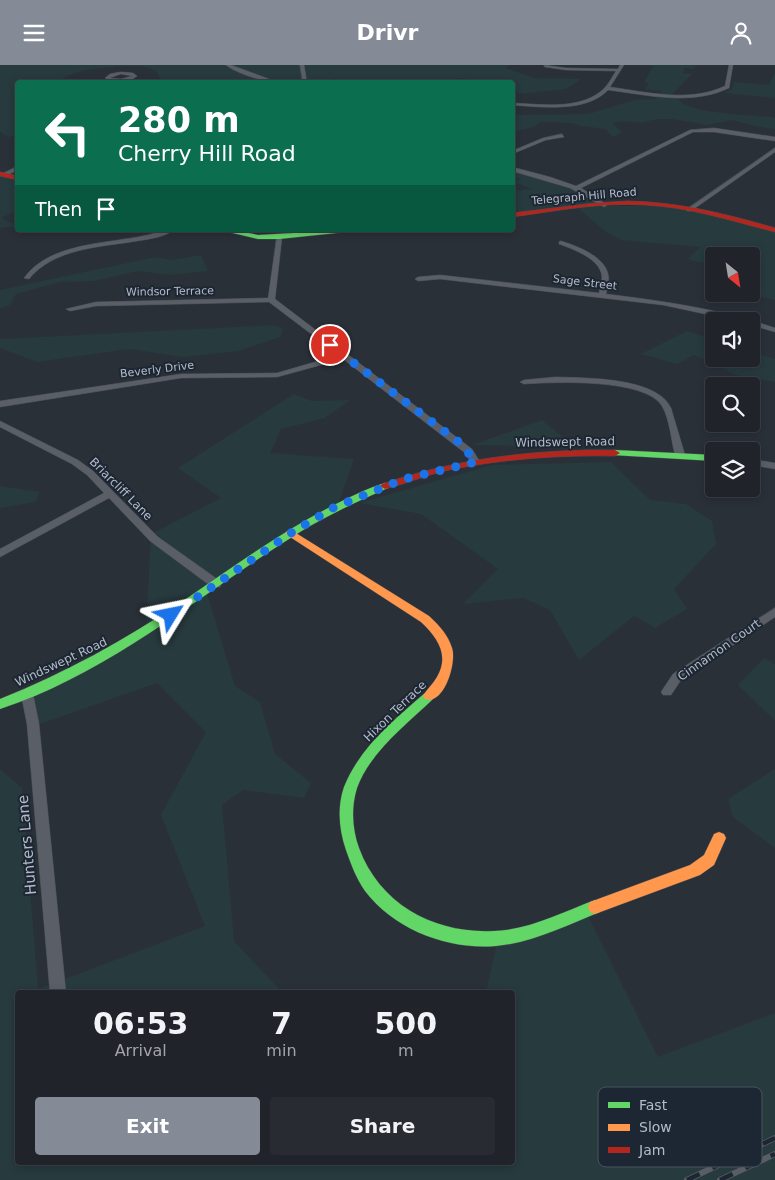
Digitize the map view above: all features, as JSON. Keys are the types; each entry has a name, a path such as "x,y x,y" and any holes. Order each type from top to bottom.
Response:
{"street":[{"path":"228,65 234,70 260,75 271,80"},
{"path":"302,65 304,80"},
{"path":"606,88 682,96 710,94 727,87 731,65"},
{"path":"544,66 566,69 620,67"},
{"path":"515,104 547,105 580,102 601,94 620,67"},
{"path":"109,80 107,77 122,73 135,76 124,80"},
{"path":"575,189 692,131 714,130 775,139"},
{"path":"515,152 545,139 562,136"},
{"path":"689,210 775,151"},
{"path":"2,174 15,169"},
{"path":"515,170 575,189 604,205"},
{"path":"2,174 15,177"},
{"name":"Telegraph Hill Road","path":"515,215 604,205 650,204 689,210 775,230"},
{"path":"27,278 34,269 72,250 152,237 166,232"},
{"path":"231,232 252,237 279,237 327,232"},
{"path":"279,237 271,300 460,443 476,462"},
{"path":"561,243 579,249 600,264 605,274 602,295"},
{"name":"Sage Street","path":"418,279 440,277 602,295 663,303 706,312"},
{"name":"Windsor Terrace","path":"70,309 96,304 271,300"},
{"path":"760,325 775,330"},
{"name":"Beverly Drive","path":"0,404 181,376 277,375 345,356"},
{"path":"524,382 545,379 625,383 648,392 664,403 680,455"},
{"name":"Briarcliff Lane","path":"0,424 75,462 90,473 154,539 216,584"},
{"name":"Windswept Road","path":"0,703 27,694 88,667 120,649 291,533 333,508 385,486 425,473 476,462 537,454 680,455 705,457"},
{"path":"760,464 775,466"},
{"path":"0,553 110,493"},
{"name":"Hixon Terrace","path":"291,533 425,619 437,630 447,647 449,661 443,681 364,760 353,780 346,808 348,836 358,867 377,894 403,917 419,926 445,935 469,940 510,938 695,870 709,860 719,839"},
{"name":"Cinnamon Court","path":"667,692 677,677 775,612"},
{"name":"Hunters Lane","path":"27,694 32,724 58,990"}],"green space":[{"path":"0,65 509,65 506,68 534,78 581,79 566,89 519,94 515,91 515,80 468,80 464,78 448,80 338,80 335,78 329,80 160,80 157,72 146,67 100,68 75,73 62,80 15,80 15,136 9,137 0,132"},
{"path":"646,65 696,65 693,69 685,68 683,73 692,74 671,95 677,95 681,102 687,106 698,109 773,117 775,118 775,129 732,120 707,125 672,119 657,119 641,123 625,121 612,123 622,132 613,137 605,129 572,123 540,122 534,127 515,132 515,115 588,114 635,100 656,99 661,91 644,89 649,84 644,82 653,66"},
{"path":"775,72 775,98 723,93 732,89 734,82 769,85"},
{"path":"515,170 564,184 609,206 672,206 775,230 775,300 760,296 760,247 705,247 705,264 688,259 700,247 621,240 606,232 578,208 523,214 515,209 515,191 533,189 515,181 520,179 515,178"},
{"path":"0,172 15,176 15,211 1,218 15,226 0,228"},
{"path":"201,255 208,271 170,275 138,271 93,281 61,282 16,294 10,305 0,309 0,290 155,257 172,260"},
{"path":"274,325 283,329 280,337 238,351 183,357 129,349 37,362 0,348 0,339"},
{"path":"687,331 705,337 705,360 694,355 677,364 641,354"},
{"path":"760,355 775,359 775,382 760,379 760,377 736,375 719,367 760,367"},
{"path":"294,394 312,401 350,400 325,418 281,429 270,453 354,459 336,510 205,587 235,686 260,702 275,754 311,783 304,798 243,790 222,805 234,941 280,990 15,990 15,1165 515,1165 515,990 486,990 499,934 585,910 658,1057 775,1013 775,1180 0,1180 0,769 22,788 38,989 205,926 161,815 206,732 157,683 37,725 30,690 146,629 151,534 221,498 178,468"},
{"path":"542,420 575,447 472,445"},
{"path":"611,462 650,500 686,504 712,521 716,544 674,589 687,609 655,628 634,616 579,660 550,610 523,598 463,604 498,569 421,514 359,503 492,465"},
{"path":"0,486 40,492 35,502 0,508"},
{"path":"764,658 775,664 775,721 738,685"},
{"path":"775,769 775,848 733,817 728,799"}],"railway":[{"path":"762,1144 775,1138"},
{"path":"762,1160 775,1154"},
{"path":"687,1180 714,1167"},
{"path":"720,1180 748,1167"}],"traffic: fast":[{"path":"233,232 258,237 279,237 327,232"},
{"path":"615,453 705,458"},
{"path":"0,704 42,687 103,656 161,621 269,547 325,513 385,486"},
{"path":"429,696 375,748 351,787 347,807 348,836 358,866 371,886 386,903 405,917 426,928 448,935 471,939 495,939 520,935 595,907"}],"traffic: slow":[{"path":"291,533 425,619 435,628 442,637 446,647 448,666 438,686 429,696"},
{"path":"595,907 695,870 709,860 719,838"}],"traffic: jam":[{"path":"0,174 15,177"},
{"path":"515,215 595,205 645,203 694,210 775,230"},
{"path":"385,486 440,469 469,463 527,455 615,453"}],"route":[{"path":"171,615 312,519 333,508 404,479 476,462 469,451 460,443 330,345"}]}
